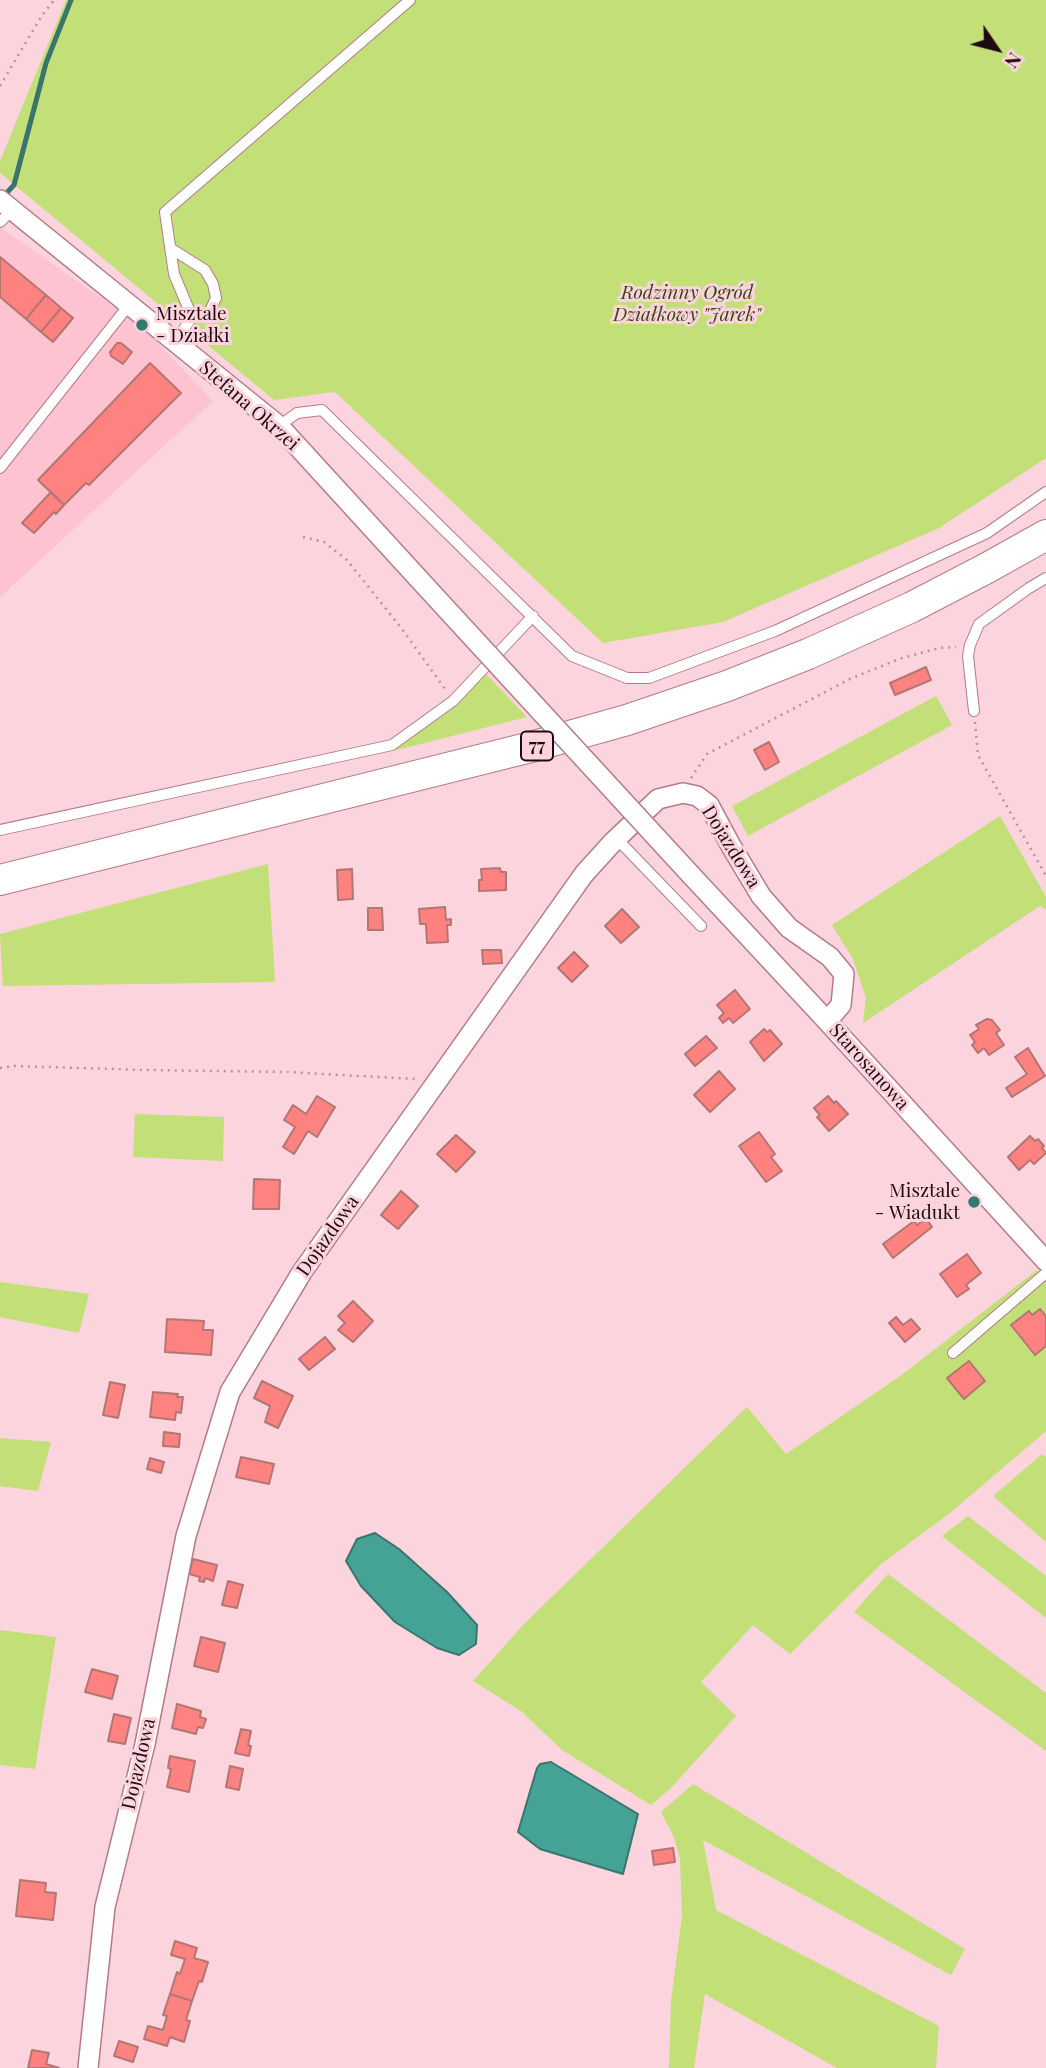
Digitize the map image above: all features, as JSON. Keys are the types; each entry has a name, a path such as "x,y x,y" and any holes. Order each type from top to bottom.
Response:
{"main road":[{"name":"77","path":"0,880 527,748 627,720 727,686 808,654 912,607 1046,535"}],"street":[{"name":"Stefana Okrzei","path":"5,210 129,305 279,426 691,875"},
{"name":"Dojazdowa","path":"88,2068 105,1907 145,1744 186,1536 230,1392 302,1272 584,874 658,799 683,793 697,796 709,805 761,896 789,929 830,957 844,974 841,1005 827,1021"},
{"name":"Starosanowa","path":"691,875 1046,1261"}],"lane":[{"path":"192,317 174,274 165,212 410,0"},
{"path":"170,248 205,270 213,284 216,298 209,313 192,317 175,342"},
{"path":"0,468 129,305"},
{"path":"279,426 297,413 322,410 572,656 627,678 649,678 775,631 987,533 1046,492"},
{"path":"974,711 968,656 979,624 1029,587 1046,578"},
{"path":"0,830 392,745 453,701 533,616"},
{"path":"617,839 701,926"},
{"path":"953,1353 1046,1273"}],"path":[{"path":"0,86 54,0"},
{"path":"303,537 324,542 347,560 402,629 453,701"},
{"path":"683,793 706,754 850,679 899,659 939,648 970,645"},
{"path":"974,711 978,755 1046,876"},
{"path":"0,1068 14,1066 287,1072 408,1077 435,1084"}],"shaded area":[{"path":"0,227 144,328 213,401 0,597"},
{"path":"375,1533 399,1549 447,1592 477,1625 476,1644 459,1655 437,1648 395,1622 361,1586 346,1561 357,1539"},
{"path":"551,1762 638,1814 623,1874 540,1849 518,1832 537,1768 540,1764"}],"green space":[{"name":"Rodzinny Ogród Działkowy \"Jarek\"","path":"66,0 1046,0 1046,458 939,528 723,622 603,643 335,392 274,400 0,173 0,161"},
{"path":"485,673 527,717 393,751 406,740"},
{"path":"936,696 952,725 748,836 732,806"},
{"path":"1000,816 1046,897 1046,910 1040,906 863,1023 866,998 853,959 832,925"},
{"path":"268,864 275,982 3,986 0,934"},
{"path":"135,1114 224,1117 223,1161 133,1157"},
{"path":"1037,1270 1046,1280 1046,1431 950,1513 881,1564 790,1654 753,1625 701,1682 736,1716 671,1788 651,1805 562,1750 521,1711 473,1681 523,1625 747,1407 786,1454 903,1374"},
{"path":"0,1282 89,1294 79,1333 0,1317"},
{"path":"0,1438 51,1442 38,1491 0,1486"},
{"path":"1042,1454 1046,1457 1046,1542 993,1496"},
{"path":"968,1516 1046,1576 1046,1618 942,1536"},
{"path":"888,1574 1046,1693 1046,1751 854,1612"},
{"path":"0,1630 56,1637 35,1769 0,1765"},
{"path":"693,1784 965,1949 951,1975 703,1840 716,1910 939,2026 936,2068 837,2068 705,1994 694,2068 669,2068 671,2001 682,1916 680,1858 674,1837 661,1812"}],"building":[{"path":"0,257 46,295 26,319 0,297"},
{"path":"46,295 61,308 41,332 26,319"},
{"path":"61,308 73,318 53,342 41,332"},
{"path":"117,343 132,352 123,364 111,356 110,352"},
{"path":"150,363 181,393 89,485 86,483 64,505 38,480"},
{"path":"51,492 64,505 34,533 22,523"},
{"path":"926,667 931,680 895,695 890,683"},
{"path":"769,742 779,762 765,770 754,750"},
{"path":"500,868 501,872 506,872 506,890 479,891 481,869"},
{"path":"352,869 353,899 338,900 337,870"},
{"path":"445,907 446,920 451,919 451,925 447,925 448,942 427,943 426,924 420,924 419,909"},
{"path":"368,908 382,908 383,930 368,930"},
{"path":"622,909 639,927 621,943 605,926"},
{"path":"482,950 501,950 502,963 483,964"},
{"path":"574,952 588,966 572,982 558,968"},
{"path":"735,990 750,1009 733,1023 729,1018 723,1023 719,1018 724,1013 717,1005"},
{"path":"987,1019 992,1020 1000,1030 996,1033 1004,1045 989,1055 984,1048 978,1053 972,1045 975,1042 970,1035 979,1029 976,1025"},
{"path":"764,1029 767,1032 770,1030 782,1044 764,1061 750,1042"},
{"path":"706,1036 717,1048 695,1066 685,1054"},
{"path":"1028,1048 1045,1076 1012,1097 1006,1088 1027,1074 1015,1057"},
{"path":"719,1071 735,1089 710,1112 694,1095"},
{"path":"317,1096 335,1107 317,1137 308,1131 294,1154 283,1147 295,1127 284,1120 293,1105 306,1114"},
{"path":"828,1096 848,1114 829,1131 817,1117 820,1115 814,1108"},
{"path":"759,1132 775,1154 771,1157 782,1171 766,1182 739,1146"},
{"path":"456,1135 475,1152 456,1172 437,1154"},
{"path":"1030,1136 1035,1141 1038,1139 1046,1153 1034,1164 1030,1160 1019,1170 1008,1157"},
{"path":"254,1179 280,1180 279,1209 253,1209"},
{"path":"401,1191 418,1206 398,1229 381,1215"},
{"path":"926,1218 932,1227 893,1258 883,1244 914,1221 917,1225"},
{"path":"967,1254 981,1273 966,1285 969,1289 957,1297 940,1274"},
{"path":"353,1301 373,1321 353,1342 338,1330 345,1323 338,1316"},
{"path":"1040,1309 1046,1316 1046,1346 1035,1355 1011,1325 1029,1311 1032,1315"},
{"path":"896,1317 903,1325 911,1319 920,1329 905,1342 889,1323"},
{"path":"167,1319 204,1321 203,1330 213,1330 211,1355 165,1352"},
{"path":"325,1337 335,1349 309,1370 299,1359"},
{"path":"969,1361 985,1381 964,1399 947,1378"},
{"path":"262,1381 293,1396 278,1428 265,1422 270,1406 254,1398"},
{"path":"110,1382 125,1385 118,1418 103,1415"},
{"path":"153,1392 178,1394 177,1397 183,1397 181,1413 176,1412 175,1420 150,1417"},
{"path":"164,1432 180,1434 179,1447 163,1446"},
{"path":"241,1457 274,1464 269,1484 236,1477"},
{"path":"150,1458 164,1462 161,1473 147,1469"},
{"path":"193,1559 217,1565 213,1581 205,1578 204,1582 199,1581 200,1577 189,1574"},
{"path":"228,1581 243,1585 237,1608 222,1605"},
{"path":"201,1637 225,1643 218,1672 194,1666"},
{"path":"92,1669 118,1676 112,1699 85,1692"},
{"path":"177,1704 201,1711 200,1717 206,1719 203,1728 198,1727 196,1734 172,1728"},
{"path":"114,1714 131,1718 125,1744 108,1741"},
{"path":"241,1729 251,1731 249,1756 235,1753"},
{"path":"170,1756 195,1761 189,1792 167,1787 171,1769 168,1768"},
{"path":"230,1766 243,1769 239,1790 226,1787"},
{"path":"673,1848 675,1862 654,1865 652,1851"},
{"path":"20,1880 46,1883 45,1892 56,1893 53,1920 16,1916"},
{"path":"175,1941 197,1948 194,1958 208,1962 192,2001 170,1994 177,1972 180,1974 185,1959 171,1955"},
{"path":"170,1994 192,2001 186,2020 190,2021 184,2042 170,2037 167,2046 144,2039 148,2026 163,2030 167,2016 163,2015"},
{"path":"119,2041 138,2047 133,2062 114,2056"},
{"path":"32,2050 49,2053 46,2064 59,2068 28,2068"}],"waterway":[{"path":"2,198 14,185 46,63 71,0"}],"place":[{"name":"Misztale - Działki","path":"142,325"},
{"name":"Misztale - Wiadukt","path":"974,1202"}]}
